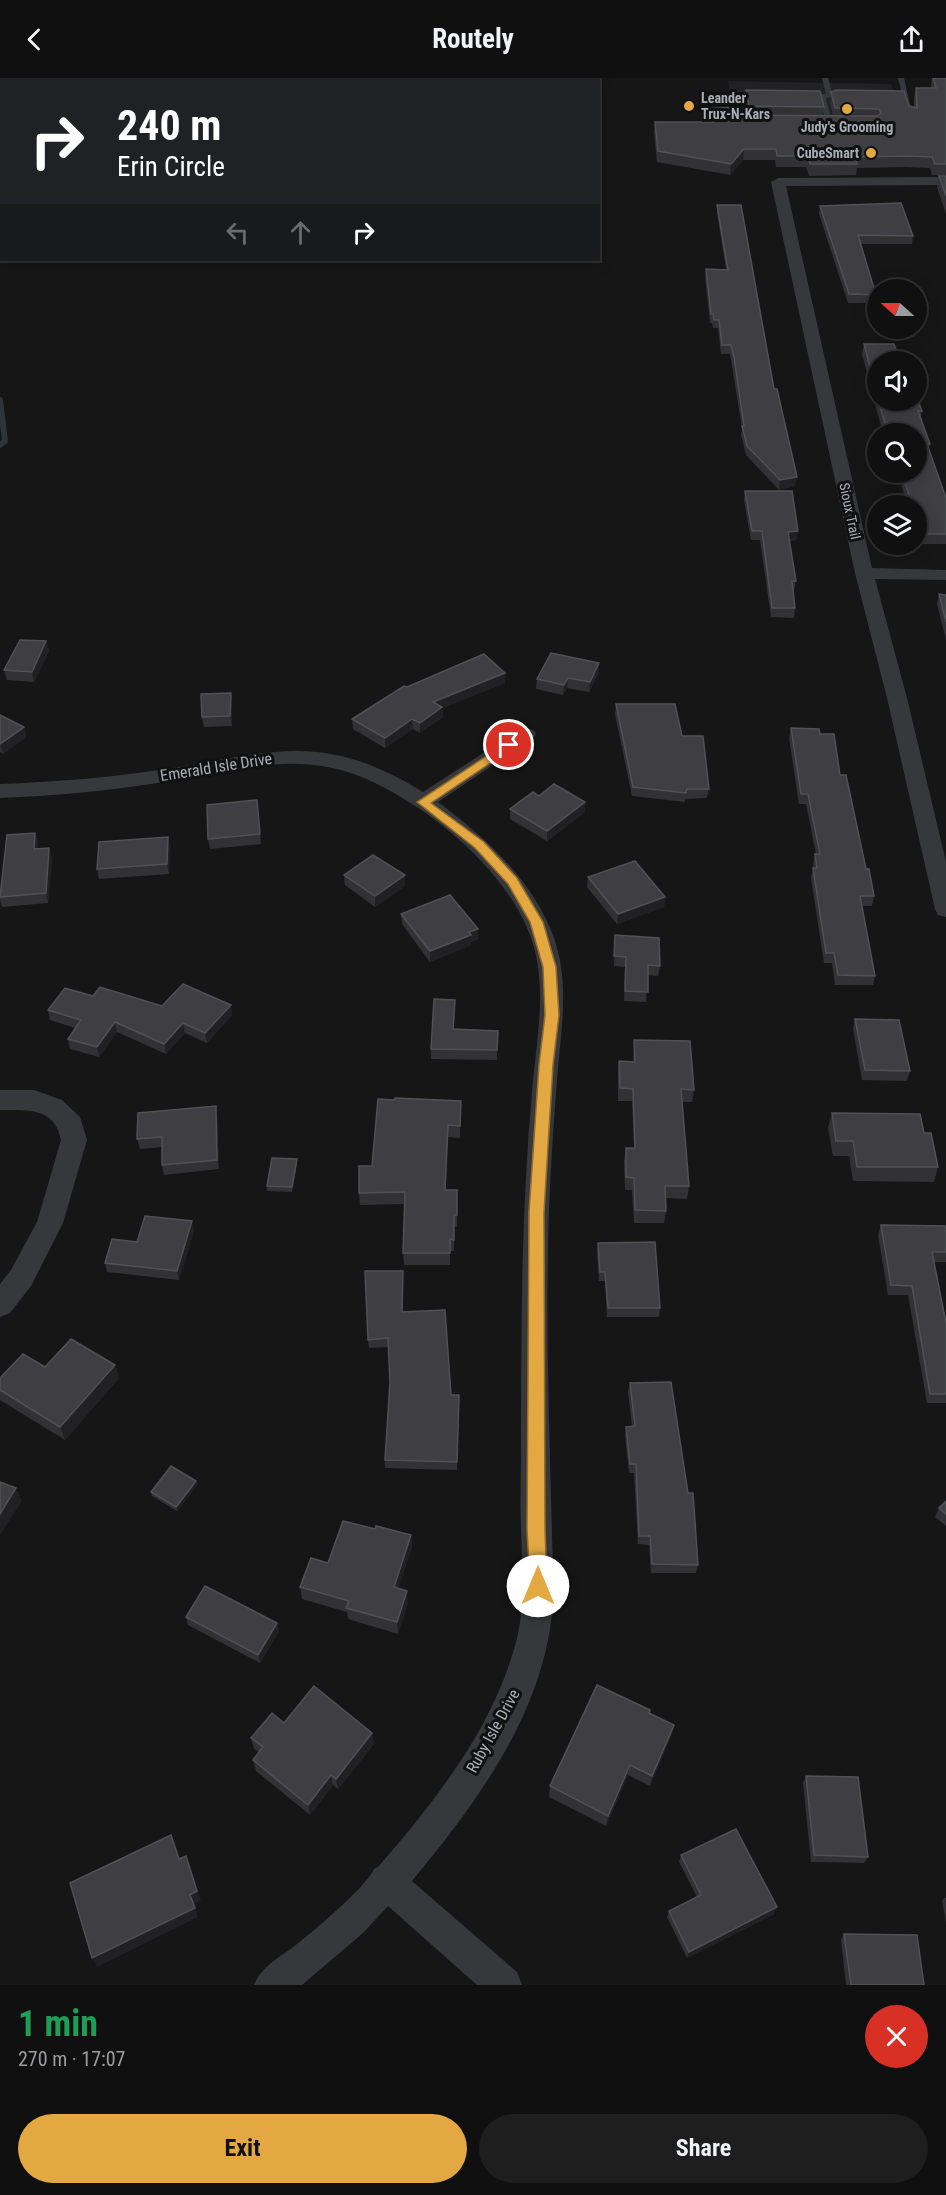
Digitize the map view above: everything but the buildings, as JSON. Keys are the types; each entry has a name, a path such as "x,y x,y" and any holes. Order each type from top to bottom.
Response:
{"street":[{"name":"Sioux Trail","path":"946,181 778,182 864,573 897,698 946,909"},
{"path":"864,573 946,575"},
{"path":"423,802 526,734"},
{"name":"Emerald Isle Drive","path":"0,791 106,784 265,757 296,756 336,761 364,769 423,802"},
{"name":"Ruby Isle Drive","path":"272,1985 294,1971 338,1933 428,1836 482,1758 503,1720 520,1683 531,1644 538,1605 536,1212 546,1065 552,1015 550,967 536,922 513,881 480,845 423,802"},
{"path":"0,1100 34,1100 53,1107 71,1124 74,1140 50,1223 21,1278 0,1305"},
{"path":"386,1881 504,1985"}],"lane":[{"path":"800,96 830,96 825,78"},
{"path":"901,78 912,116"},
{"path":"829,92 840,92"},
{"path":"751,122 740,122 735,95 768,95"},
{"path":"822,96 829,123"},
{"path":"818,123 840,123"}],"shaded area":[{"path":"728,81 891,84 908,132 736,130"}],"waterway":[{"path":"0,400 5,441 0,445"}],"place":[{"name":"Leander Trux-N-Kars","path":"689,106"},
{"name":"Judy's Grooming","path":"847,109"},
{"name":"CubeSmart","path":"871,153"}],"route":[{"path":"509,745 423,802 480,845 513,881 536,922 550,967 552,1015 546,1065 536,1212 538,1586"}]}
